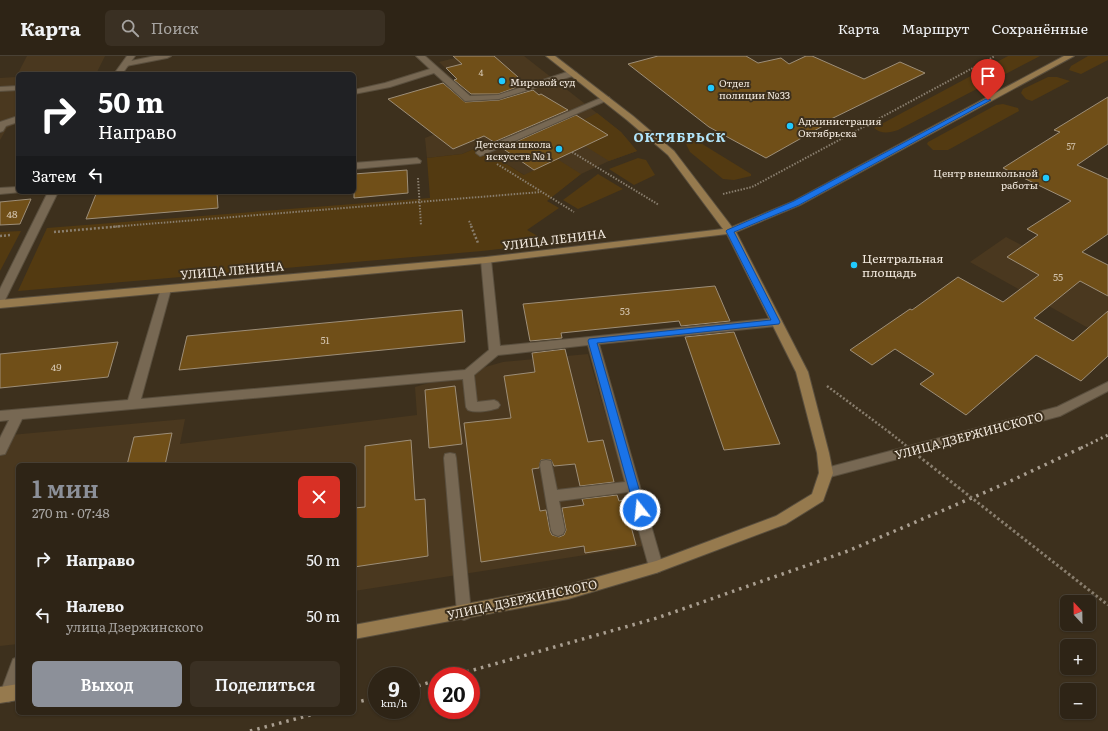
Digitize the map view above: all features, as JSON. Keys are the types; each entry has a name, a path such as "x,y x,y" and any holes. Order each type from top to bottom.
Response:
{"main road":[{"name":"УЛИЦА ДЗЕРЖИНСКОГО","path":"356,632 568,592 656,567 781,520 818,498 826,474 824,453 802,372 730,231 671,153 606,99 550,56"},
{"name":"УЛИЦА ЛЕНИНА","path":"0,304 486,260 730,231 797,203 1070,56"}],"street":[{"path":"120,72 131,56"},
{"path":"126,64 167,56"},
{"path":"420,56 468,99 499,97 573,73"},
{"path":"356,92 387,85 436,70"},
{"path":"0,89 16,88"},
{"path":"480,153 606,99"},
{"path":"0,129 3,124 16,120"},
{"path":"356,166 417,161"},
{"path":"0,191 16,190"},
{"path":"0,300 52,194"},
{"path":"486,260 495,351"},
{"path":"133,404 166,289"},
{"path":"0,416 468,374 495,351 776,322"},
{"path":"592,341 656,567"},
{"path":"468,374 472,407 494,405"},
{"name":"УЛИЦА ДЗЕРЖИНСКОГО","path":"826,474 1060,411 1108,386"},
{"path":"0,450 18,415"},
{"path":"450,458 464,612"},
{"path":"546,465 558,530"},
{"path":"552,496 633,486"},
{"path":"9,694 16,671"}],"path":[{"path":"705,198 752,187 995,56"},
{"path":"572,152 659,205"},
{"path":"480,153 574,212"},
{"path":"417,161 421,225"},
{"path":"0,236 541,192"},
{"path":"468,221 479,245"},
{"path":"826,384 1108,605"}],"shaded area":[{"path":"27,56 105,56 97,72 19,72"},
{"path":"463,56 524,56 621,132 637,151 609,161 581,174 555,194 479,147 462,154 427,158 425,138 492,112 439,62"},
{"path":"1008,56 1040,56 898,130 885,132 874,128"},
{"path":"1088,56 1108,56 1108,60 1081,74 1069,70 1071,66"},
{"path":"16,77 16,124 7,128 0,140 0,78"},
{"path":"1048,77 1057,77 1070,81 1032,101 1026,99 1021,93 1023,89"},
{"path":"1003,104 1018,108 1019,111 948,150 933,150 927,144 928,142 996,105"},
{"path":"597,113 621,132 637,151 609,161 585,146 608,135 583,120"},
{"path":"690,140 699,142 751,174 751,176 734,180 723,179 690,152 685,142"},
{"path":"479,147 524,175 557,159 581,174 547,201 559,208 527,230 550,243 482,251 18,291 47,228 430,198 427,158 462,154"},
{"path":"638,158 646,160 655,175 634,185 609,169"},
{"path":"598,174 623,189 578,209 563,200"},
{"path":"21,231 0,271 0,232"},
{"path":"1006,237 1080,276 1108,265 1108,339 970,262"},
{"path":"588,354 643,546 356,591 356,463 16,463 16,644 0,646 0,436 185,419 180,444 417,415 415,387 503,362"}],"building":[{"path":"453,56 494,56 526,84 498,94 471,94 454,80 457,79 446,68 462,64"},
{"path":"658,56 746,56 758,63 781,58 789,64 806,56 812,56 864,79 900,62 925,73 827,121 830,122 766,158 709,127 628,64"},
{"path":"443,83 465,102 499,100 533,90 539,95 541,94 568,110 494,142 484,136 453,149 388,99"},
{"path":"1108,97 1108,144 1077,165 1108,179 1108,234 1082,252 1108,265 1108,296 1080,281 1034,318 1073,341 1108,311 1108,356 1081,381 1036,355 966,415 920,384 934,374 895,349 872,365 850,350 910,309 912,310 958,277 1003,302 1039,275 1007,257 1038,235 1027,229 1071,201 1003,168 1060,132 1054,130"},
{"path":"576,115 608,135 534,170 502,148"},
{"path":"407,170 408,193 354,198 354,194 356,194 356,174"},
{"path":"96,194 217,194 218,208 86,219"},
{"path":"31,199 20,224 0,225 0,202"},
{"path":"715,286 730,321 681,326 679,321 561,333 562,338 530,341 523,304"},
{"path":"462,310 465,342 179,370 187,336"},
{"path":"734,332 780,444 724,450 685,337"},
{"path":"118,342 108,377 0,388 0,354"},
{"path":"565,349 588,442 603,440 614,482 580,486 575,464 554,466 551,460 541,460 539,468 532,469 540,511 546,510 550,531 552,535 559,537 564,535 566,530 562,508 584,505 582,499 617,495 619,501 624,500 636,545 585,553 584,546 481,562 464,423 511,418 504,376 535,372 532,353"},
{"path":"455,386 462,444 429,448 425,390"},
{"path":"172,433 165,463 128,463 134,437"},
{"path":"411,440 415,500 425,499 428,556 356,567 356,508 365,507 365,446"}],"railway":[{"path":"1081,448 1108,435"},
{"path":"480,668 657,618 848,551 1002,485 1083,447"},
{"path":"420,685 428,683"},
{"path":"356,702 368,699"},
{"path":"250,731 310,715"}],"place":[{"name":"Мировой суд","path":"502,81"},
{"name":"Отдел полиции №33","path":"711,88"},
{"name":"Администрация Октябрьска","path":"790,126"},
{"name":"Детская школа искусств № 1","path":"559,149"},
{"name":"Центр внешкольной работы","path":"1046,178"},
{"name":"Центральная площадь","path":"854,265"}],"district":[{"name":"ОКТЯБРЬСК","path":"680,136"}],"route":[{"path":"640,510 592,341 776,322 730,231 797,203 988,100"}]}
